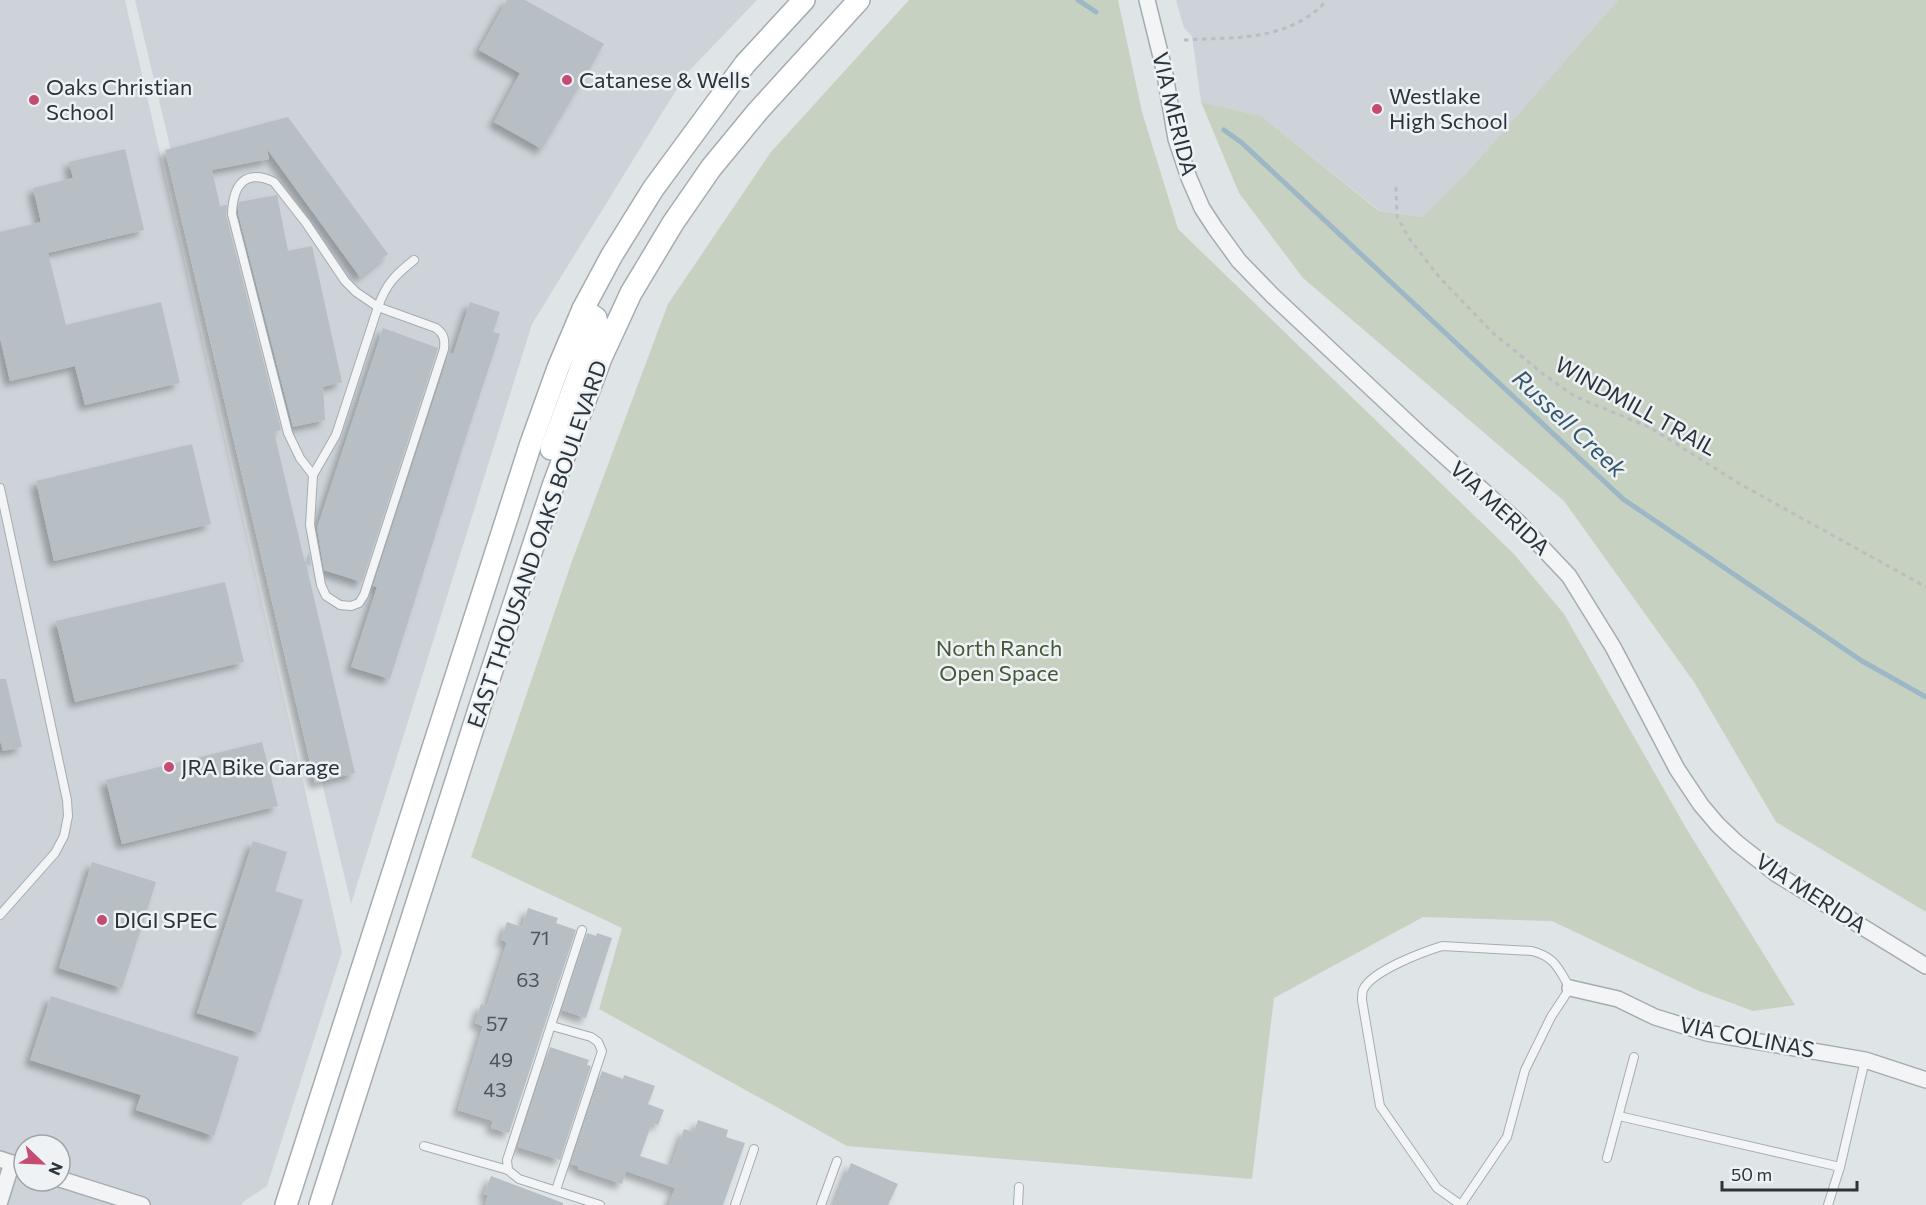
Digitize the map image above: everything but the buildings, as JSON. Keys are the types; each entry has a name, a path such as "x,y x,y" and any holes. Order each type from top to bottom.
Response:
{"main road":[{"name":"EAST THOUSAND OAKS BOULEVARD","path":"286,1205 531,443 558,368 583,309 612,255 653,189 745,64 804,0"},
{"name":"EAST THOUSAND OAKS BOULEVARD","path":"320,1205 482,700 553,486 601,358 631,294 673,223 711,168 758,111 859,0"},
{"path":"553,486 550,451 597,324 596,318 583,309"}],"street":[{"name":"VIA MERIDA","path":"1147,0 1164,69 1176,139 1189,178 1208,218 1239,261 1419,434 1518,522 1569,576 1612,646 1677,769 1701,805 1718,825 1775,873 1926,966"},
{"name":"VIA COLINAS","path":"1570,988 1618,999 1655,1017 1707,1033 1865,1060 1926,1080"},
{"path":"0,1201 12,1163"},
{"path":"72,1183 142,1205"}],"lane":[{"path":"313,475 300,458 288,433 232,214 232,199 238,186 249,178 267,179 274,182 299,213 345,281 361,296 378,307 436,328 442,333 445,341 364,595 359,603 351,606 340,605 326,596 321,585 310,525 313,475 336,435 378,307 389,282 414,260"},
{"path":"0,488 65,791 68,816 64,836 55,853 0,915"},
{"path":"508,1170 507,1160 582,930"},
{"path":"1442,946 1532,951 1544,954 1554,960 1570,988 1551,1017 1525,1070 1507,1137 1461,1205 1437,1188 1380,1106 1362,1000 1364,989 1374,976 1426,951 1442,946"},
{"path":"552,1026 591,1037 598,1042 602,1051 556,1190"},
{"path":"1607,1158 1634,1058"},
{"path":"1828,1205 1840,1167 1865,1060"},
{"path":"1619,1116 1840,1167"},
{"path":"424,1146 508,1170 519,1179 600,1205"},
{"path":"735,1205 754,1149"},
{"path":"821,1205 837,1161"},
{"path":"1018,1205 1019,1187"}],"path":[{"path":"1184,40 1274,34 1293,26 1320,8 1327,0"},
{"name":"WINDMILL TRAIL","path":"1395,187 1397,216 1408,237 1440,278 1493,333 1542,373 1574,396 1652,428 1740,484 1926,587"}],"shaded area":[{"path":"0,0 125,0 342,952 267,1186 241,1205 0,1205"},
{"path":"135,0 757,0 686,74 532,324 351,904"},
{"name":"Westlake High School","path":"1176,0 1618,0 1466,174 1422,217 1380,211 1261,116 1201,102 1192,36 1184,28"}],"green space":[{"name":"North Ranch Open Space","path":"909,0 1118,0 1142,112 1178,229 1514,554 1564,614 1686,828 1795,1005 1753,1011 1699,991 1552,921 1423,917 1274,998 1252,1179 847,1146 599,1009 622,928 471,857 572,561 668,304 771,152"},
{"path":"1618,0 1926,0 1926,912 1776,822 1694,682 1564,501 1303,278 1239,193 1201,102 1261,116 1379,211 1422,217 1466,174"}],"waterway":[{"name":"Russell Creek","path":"1078,0 1096,12"},
{"name":"Russell Creek","path":"1224,130 1242,143 1623,499 1862,661 1926,697"}],"place":[{"name":"Catanese & Wells","path":"567,80"},
{"name":"Oaks Christian School","path":"34,100"},
{"name":"Westlake High School","path":"1377,109"},
{"name":"JRA Bike Garage","path":"169,767"},
{"name":"DIGI SPEC","path":"102,920"}]}
